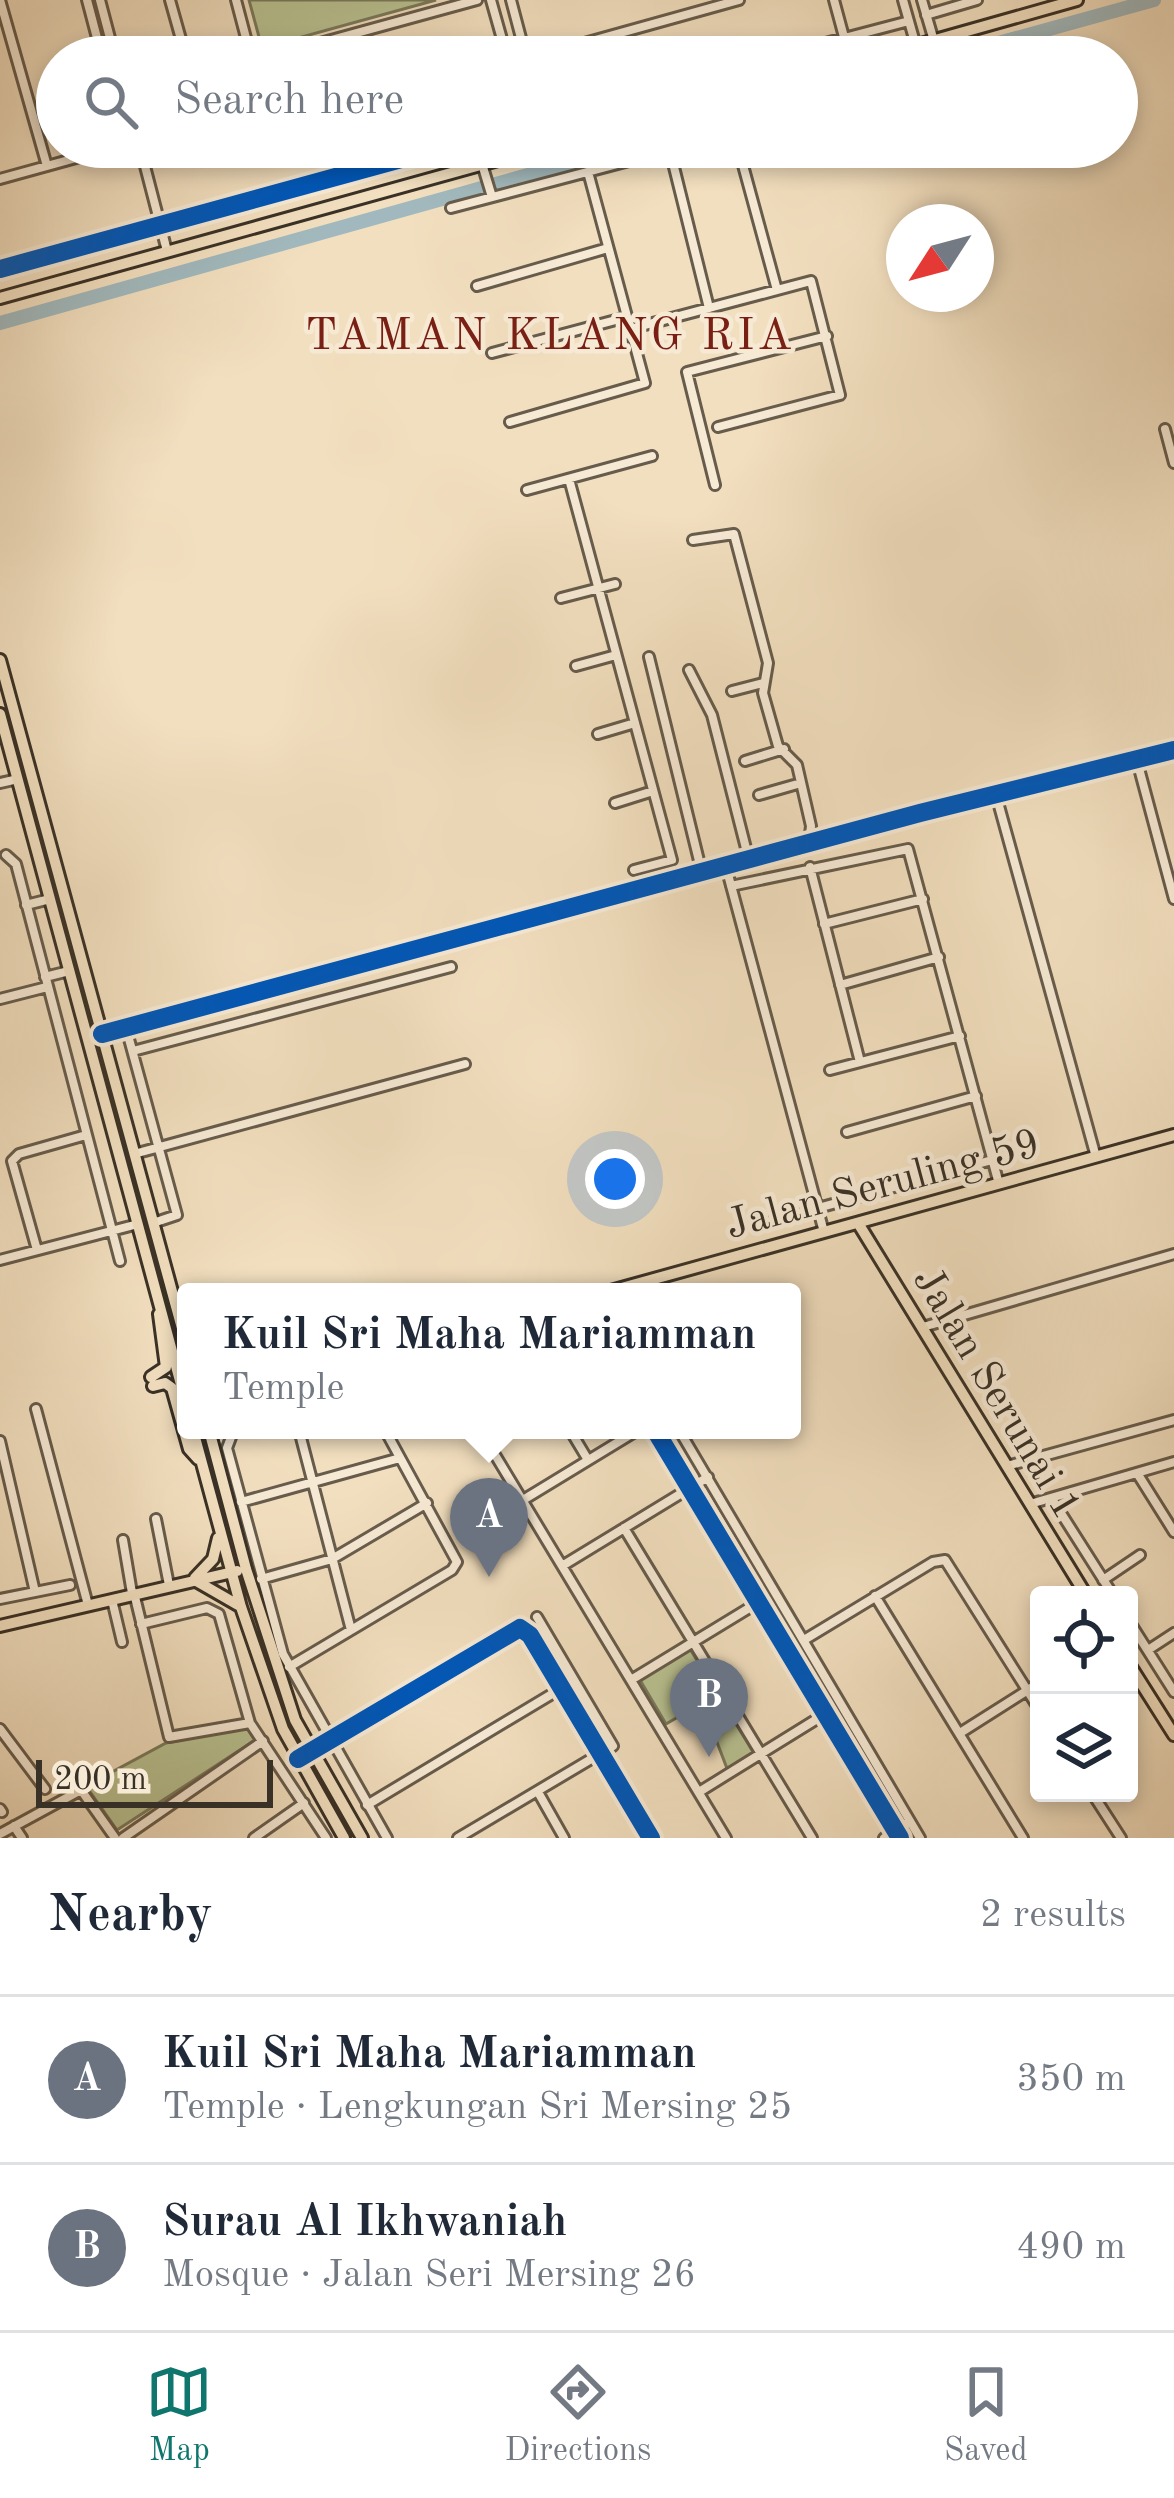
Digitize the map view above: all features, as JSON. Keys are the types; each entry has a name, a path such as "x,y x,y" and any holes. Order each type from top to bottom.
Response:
{"main road":[{"path":"951,36 1077,0"},
{"path":"0,298 468,168"},
{"path":"0,660 177,1309"},
{"path":"0,714 177,1370"},
{"name":"Jalan Seruling 59","path":"640,1283 1174,1136"},
{"name":"Jalan Serunai 1","path":"858,1223 1080,1586"},
{"path":"160,1309 157,1324 166,1367 152,1382 172,1388 177,1406"},
{"path":"186,1439 200,1461"},
{"path":"195,1439 241,1607 298,1759 344,1838"},
{"path":"212,1439 285,1693 311,1751 362,1838"},
{"path":"192,1580 213,1558 219,1534"},
{"path":"0,1625 86,1599 112,1598 167,1578 192,1580 246,1569"},
{"path":"192,1580 226,1593 241,1607"},
{"path":"1138,1678 1174,1735"}],"street":[{"path":"0,0 36,127"},
{"path":"87,0 96,36"},
{"path":"100,0 109,36"},
{"path":"170,0 179,36"},
{"path":"236,0 245,36"},
{"path":"346,36 477,0"},
{"path":"490,0 498,36"},
{"path":"511,0 523,36"},
{"path":"607,36 739,0"},
{"path":"834,0 844,36"},
{"path":"903,0 913,36"},
{"path":"922,0 933,36"},
{"path":"926,14 976,0"},
{"path":"848,36 909,21"},
{"path":"0,179 40,168"},
{"path":"145,168 168,253"},
{"path":"0,269 368,168"},
{"path":"483,168 490,190"},
{"path":"452,208 490,190 601,168"},
{"path":"674,168 709,308"},
{"path":"744,168 777,290"},
{"path":"510,422 645,383 587,172"},
{"path":"477,286 608,248"},
{"path":"630,329 811,281 840,394 718,427"},
{"path":"492,353 627,317"},
{"path":"715,485 686,372 826,336"},
{"path":"1165,429 1174,463"},
{"path":"527,490 652,455"},
{"path":"569,478 672,860 634,870"},
{"path":"693,540 734,534 768,663 764,683 778,746 797,765 811,826 808,844"},
{"path":"560,598 615,584"},
{"path":"576,666 616,656"},
{"path":"649,657 702,874"},
{"path":"688,670 712,715 749,860"},
{"path":"732,691 764,683"},
{"path":"598,734 635,723"},
{"path":"745,760 784,749"},
{"path":"102,1034 1174,750"},
{"path":"1137,760 1174,898"},
{"path":"0,783 18,779"},
{"path":"759,795 801,783"},
{"path":"615,803 653,791"},
{"path":"996,795 1096,1157"},
{"path":"731,886 908,849 999,1184"},
{"path":"6,855 16,864 120,1262"},
{"path":"726,867 824,1232"},
{"path":"809,868 860,1062"},
{"path":"26,905 50,898"},
{"path":"824,924 923,899"},
{"path":"840,985 939,957"},
{"path":"133,1052 451,967"},
{"path":"0,999 69,971"},
{"path":"126,1028 177,1214 153,1222"},
{"path":"830,1070 960,1036"},
{"path":"134,1154 465,1064"},
{"path":"847,1132 976,1096"},
{"path":"37,1250 12,1161 19,1154 86,1135"},
{"path":"771,1221 992,1160"},
{"path":"0,1260 137,1224"},
{"path":"922,1328 1174,1254"},
{"path":"36,1409 86,1599"},
{"path":"1005,1467 1174,1420"},
{"path":"230,1439 227,1448 241,1502 289,1667 387,1838"},
{"path":"301,1439 351,1630"},
{"path":"289,1667 452,1570 457,1553 390,1439"},
{"path":"486,1439 727,1838"},
{"path":"575,1439 588,1460"},
{"path":"523,1500 623,1439"},
{"path":"663,1439 804,1640 902,1828"},
{"path":"682,1439 698,1483 759,1602 902,1828 920,1838"},
{"path":"0,1441 35,1592"},
{"path":"241,1502 400,1458"},
{"path":"1028,1504 1173,1465"},
{"path":"1137,1473 1174,1532"},
{"path":"562,1565 698,1483"},
{"path":"1052,1499 1107,1586"},
{"path":"261,1579 332,1558 427,1503"},
{"path":"156,1519 167,1578"},
{"path":"624,1528 812,1838"},
{"path":"123,1540 169,1737 250,1723"},
{"path":"1103,1580 1140,1555"},
{"path":"804,1640 944,1560 1030,1695"},
{"path":"0,1599 70,1585"},
{"path":"875,1596 1023,1838"},
{"path":"112,1598 122,1642"},
{"path":"631,1680 759,1602"},
{"path":"141,1624 216,1610 250,1723 326,1838"},
{"path":"458,1838 473,1834 613,1743 537,1617"},
{"path":"298,1759 520,1628 530,1634 651,1838"},
{"path":"1148,1650 1174,1633"},
{"path":"1138,1635 1174,1692"},
{"path":"368,1805 562,1688"},
{"path":"960,1733 1030,1688"},
{"path":"699,1792 826,1714"},
{"path":"0,1730 45,1789"},
{"path":"0,1834 79,1790 119,1838 263,1741"},
{"path":"538,1792 564,1838"},
{"path":"1098,1802 1121,1838"},
{"path":"254,1838 304,1803"},
{"path":"14,1826 22,1838"},
{"path":"884,1838 902,1828"}],"green space":[{"path":"249,0 436,0 306,36 259,36"},
{"path":"690,1649 755,1755 728,1771 702,1703 666,1724 640,1680"},
{"path":"249,1727 257,1739 117,1830 86,1786 166,1743"}],"waterway":[{"path":"1024,36 1154,0"},
{"path":"0,323 553,168"}],"cycle path":[{"path":"0,269 368,168"},
{"path":"102,1034 920,813 1174,750"},
{"path":"660,1439 900,1838"},
{"path":"298,1759 520,1628 530,1635 651,1838"}],"place":[{"name":"Kuil Sri Maha Mariamman","path":"489,1577"},
{"name":"Surau Al Ikhwaniah","path":"709,1757"}],"district":[{"name":"TAMAN KLANG RIA","path":"550,333"}]}
